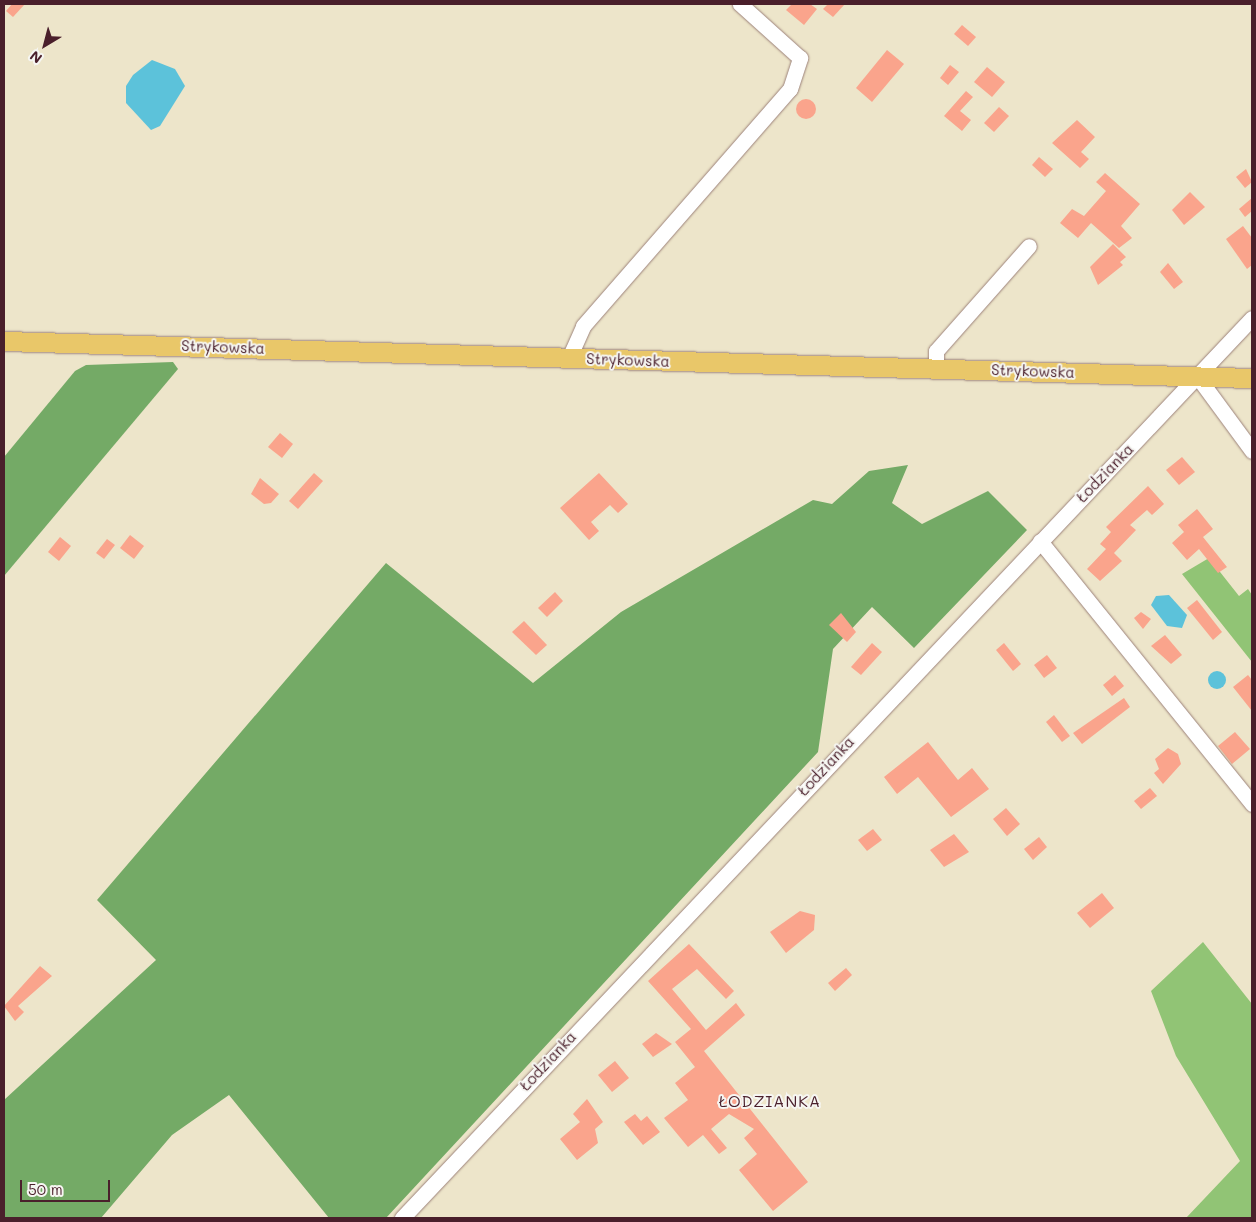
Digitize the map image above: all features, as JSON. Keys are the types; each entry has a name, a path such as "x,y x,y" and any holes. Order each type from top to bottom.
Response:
{"main road":[{"name":"Strykowska","path":"4,341 1252,378"}],"street":[{"path":"569,358 582,326 785,96 800,58 740,4"},
{"path":"936,368 936,351 1029,246"},
{"name":"Łodzianka","path":"402,1218 1252,318"},
{"path":"1197,376 1252,450"},
{"path":"1040,541 1252,804"}],"green space":[{"path":"173,362 178,369 4,576 4,457 75,371 86,365"},
{"path":"908,465 892,503 922,524 988,491 1027,530 914,648 872,607 833,649 818,752 386,1218 329,1218 229,1095 172,1135 101,1218 4,1218 4,1100 156,960 97,900 386,563 533,683 621,612 813,500 832,504 869,471"},
{"path":"1209,558 1239,596 1248,589 1252,595 1252,662 1182,574"},
{"path":"1203,942 1252,1004 1252,1218 1186,1218 1240,1161 1176,1056 1151,991"}],"water":[{"path":"152,60 175,69 185,86 160,126 151,130 126,103 126,86 133,75"},
{"path":"1169,595 1187,615 1182,628 1167,626 1151,605 1156,596"},
{"path":"1217,671 1223,674 1226,680 1223,686 1217,689 1211,686 1208,680 1211,674"}],"building":[{"path":"12,4 25,4 13,17 6,11"},
{"path":"792,4 810,4 817,9 804,25 786,10"},
{"path":"828,4 845,4 833,17 823,9"},
{"path":"962,25 976,37 968,46 954,34"},
{"path":"887,50 904,64 872,102 856,88"},
{"path":"950,65 959,72 948,85 940,78"},
{"path":"987,67 1005,82 992,97 974,82"},
{"path":"966,91 973,97 960,111 971,120 962,131 944,116"},
{"path":"806,99 813,102 816,109 813,116 806,119 799,116 796,109 799,102"},
{"path":"999,107 1009,116 994,132 984,123"},
{"path":"1077,120 1095,137 1081,152 1089,159 1080,168 1052,143"},
{"path":"1039,157 1053,169 1045,177 1032,165"},
{"path":"1246,169 1252,182 1245,188 1236,177"},
{"path":"1105,173 1140,204 1121,226 1132,238 1119,248 1091,223 1078,238 1060,223 1072,209 1084,216 1106,191 1096,182"},
{"path":"1190,192 1205,207 1184,225 1172,210"},
{"path":"1252,198 1252,211 1245,217 1239,209"},
{"path":"1243,226 1252,238 1252,265 1247,269 1226,239"},
{"path":"1113,244 1126,257 1120,262 1123,265 1098,285 1090,267"},
{"path":"1168,263 1183,282 1174,289 1160,272"},
{"path":"280,433 293,444 282,458 268,447"},
{"path":"1182,457 1195,472 1179,485 1166,470"},
{"path":"314,473 323,481 298,509 289,501"},
{"path":"599,473 628,504 618,513 610,505 591,522 599,531 589,540 560,508"},
{"path":"260,478 279,494 271,503 264,504 251,494"},
{"path":"1148,486 1164,504 1152,515 1147,510 1130,525 1136,530 1114,553 1122,561 1100,581 1087,569 1106,549 1100,544 1111,532 1106,527"},
{"path":"1197,509 1213,529 1203,537 1227,567 1218,573 1199,549 1187,560 1172,543 1184,532 1178,525"},
{"path":"130,535 144,546 134,559 120,548"},
{"path":"60,537 71,546 59,561 48,552"},
{"path":"107,539 115,545 104,559 96,553"},
{"path":"555,592 563,601 547,617 538,608"},
{"path":"1197,600 1222,632 1213,640 1187,608"},
{"path":"1141,612 1151,619 1143,629 1134,618"},
{"path":"841,613 856,632 847,642 829,625"},
{"path":"524,621 547,645 536,655 512,632"},
{"path":"1165,635 1182,655 1171,664 1151,646"},
{"path":"872,643 882,652 861,675 851,667"},
{"path":"1004,643 1021,664 1013,671 996,650"},
{"path":"1047,655 1057,668 1044,678 1034,665"},
{"path":"1115,675 1124,686 1112,696 1103,685"},
{"path":"1248,675 1252,680 1252,711 1233,687"},
{"path":"1124,698 1130,707 1082,744 1073,733"},
{"path":"1054,715 1070,736 1062,742 1046,722"},
{"path":"1235,732 1250,749 1232,764 1218,746"},
{"path":"928,742 958,780 972,768 989,789 951,817 918,777 897,794 884,777"},
{"path":"1168,748 1178,754 1181,764 1163,784 1154,773 1159,769 1155,759"},
{"path":"1150,788 1157,796 1141,809 1134,801"},
{"path":"1006,808 1020,824 1007,836 993,819"},
{"path":"873,829 882,840 867,851 858,840"},
{"path":"954,834 969,852 944,867 930,850"},
{"path":"1039,837 1047,847 1033,860 1024,849"},
{"path":"1102,893 1114,908 1090,928 1077,913"},
{"path":"800,911 815,915 814,930 786,953 770,932"},
{"path":"689,944 734,991 726,999 697,969 672,989 706,1030 736,1003 745,1015 704,1051 808,1182 773,1211 739,1170 757,1154 744,1138 754,1129 729,1114 711,1129 727,1148 719,1154 703,1135 688,1147 664,1118 688,1100 675,1083 695,1067 675,1042 691,1029 648,981"},
{"path":"40,966 52,976 18,1006 24,1012 15,1021 4,1006"},
{"path":"846,968 852,975 835,991 828,983"},
{"path":"656,1033 672,1044 653,1057 642,1044"},
{"path":"615,1061 629,1078 612,1092 598,1075"},
{"path":"587,1099 603,1122 595,1129 598,1143 577,1160 560,1139 580,1122 573,1114"},
{"path":"635,1114 641,1121 647,1116 660,1132 643,1145 624,1122"}],"district":[{"name":"ŁODZIANKA","path":"770,1101"}]}
